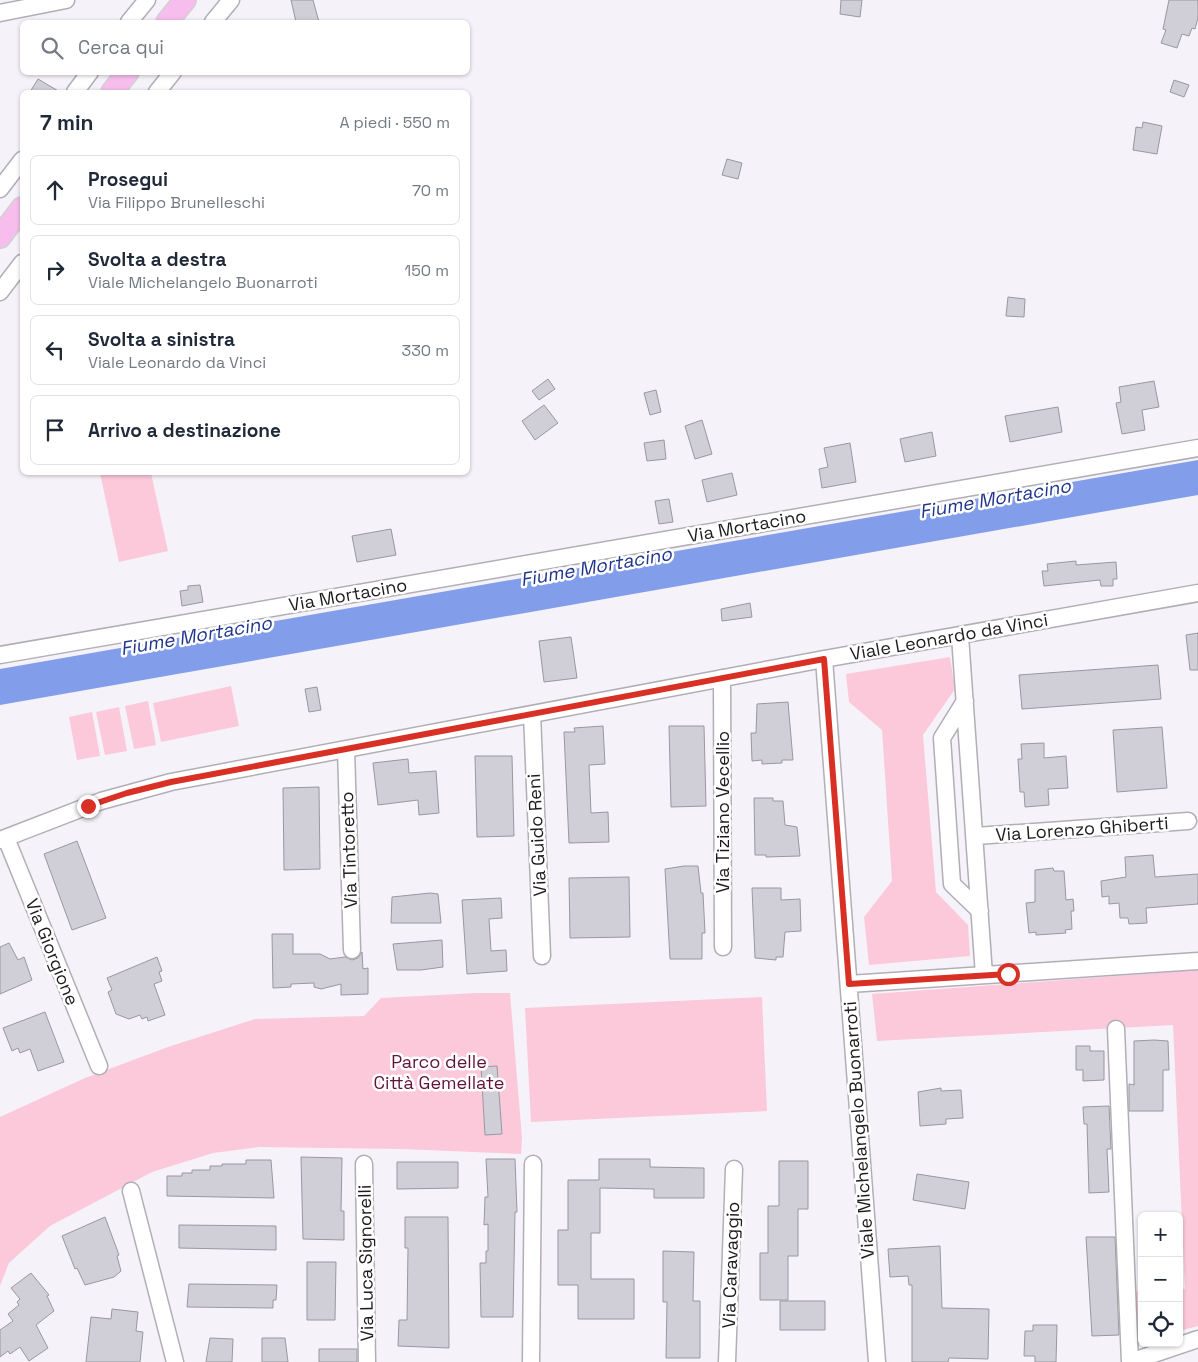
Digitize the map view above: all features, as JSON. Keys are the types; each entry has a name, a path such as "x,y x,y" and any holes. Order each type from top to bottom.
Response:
{"main road":[{"path":"169,20 184,0"},
{"path":"114,90 126,75"},
{"path":"0,237 20,211"}],"street":[{"path":"0,13 66,0"},
{"path":"215,20 231,0"},
{"path":"130,20 142,1"},
{"path":"76,90 88,75"},
{"path":"159,90 171,75"},
{"path":"0,189 20,163"},
{"path":"0,292 20,266"},
{"name":"Via Mortacino","path":"0,655 1198,448"},
{"name":"Viale Leonardo da Vinci","path":"3,839 127,793 346,749 722,678 1198,593"},
{"name":"Via Lorenzo Ghiberti","path":"960,636 976,836 984,975"},
{"name":"Viale Michelangelo Buonarroti","path":"824,659 877,1362"},
{"name":"Via Tiziano Vecellio","path":"722,678 723,947"},
{"path":"965,701 942,738 952,884 980,911"},
{"name":"Via Guido Reni","path":"532,714 542,956"},
{"name":"Via Tintoretto","path":"346,749 352,950"},
{"name":"Via Lorenzo Ghiberti","path":"976,836 1188,821"},
{"name":"Via Giorgione","path":"3,839 99,1066"},
{"path":"849,984 1198,961"},
{"path":"1116,1029 1130,1362 1198,1339"},
{"name":"Via Luca Signorelli","path":"364,1164 367,1362"},
{"path":"531,1362 533,1164"},
{"name":"Via Caravaggio","path":"727,1362 734,1169"},
{"path":"130,1191 176,1362"}],"green space":[{"path":"100,475 151,475 168,551 119,562"},
{"path":"950,657 955,689 923,735 936,892 968,925 970,956 869,965 864,917 892,881 882,730 849,702 846,674"},
{"path":"231,686 239,726 161,742 153,703"},
{"path":"148,701 156,745 134,749 125,706"},
{"path":"119,707 127,751 105,755 96,712"},
{"path":"92,712 100,756 77,760 69,717"},
{"path":"1198,970 1198,1326 1183,1330 1183,1289 1185,1289 1183,1212 1173,1025 877,1041 872,994"},
{"name":"Parco delle Città Gemellate","path":"510,993 522,1138 521,1154 401,1149 259,1147 213,1153 152,1172 50,1226 9,1263 0,1286 0,1117 85,1078 168,1047 255,1019 364,1016 381,998"},
{"path":"762,997 767,1111 531,1122 525,1008"},
{"path":"1138,1291 1138,1344 1136,1345 1132,1292"}],"water":[{"name":"Fiume Mortacino","path":"1198,460 1198,495 0,705 0,669"}],"building":[{"path":"291,0 313,0 318,20 296,20"},
{"path":"841,0 862,0 860,17 840,14"},
{"path":"1169,0 1198,0 1198,18 1195,29 1192,28 1189,36 1182,34 1177,48 1161,43 1166,30 1163,29"},
{"path":"38,79 57,90 31,90"},
{"path":"1174,80 1189,85 1184,97 1170,92"},
{"path":"1143,122 1162,126 1157,154 1133,150 1136,127 1142,128"},
{"path":"727,159 742,163 738,179 722,175"},
{"path":"1008,297 1025,299 1024,317 1006,316"},
{"path":"548,379 555,389 539,400 532,391"},
{"path":"1154,381 1159,407 1142,410 1145,430 1122,434 1116,403 1121,402 1119,387"},
{"path":"656,390 661,412 650,415 644,393"},
{"path":"544,405 558,423 535,440 522,421"},
{"path":"1058,407 1062,432 1010,442 1005,416"},
{"path":"702,420 712,454 695,459 685,426"},
{"path":"932,432 936,456 905,462 900,439"},
{"path":"664,440 666,459 647,461 644,443"},
{"path":"850,443 856,482 822,488 819,469 828,467 824,448"},
{"path":"732,473 737,495 707,502 702,480"},
{"path":"669,499 673,522 659,524 655,501"},
{"path":"391,529 396,555 357,562 352,536"},
{"path":"1076,561 1076,565 1116,562 1117,579 1113,579 1113,586 1101,586 1100,580 1044,586 1042,571 1048,571 1047,564"},
{"path":"200,585 203,602 182,606 180,591 188,590 188,586"},
{"path":"750,603 752,617 722,621 721,609"},
{"path":"1198,633 1198,670 1190,670 1186,635"},
{"path":"571,637 577,678 544,682 539,641"},
{"path":"1158,665 1161,699 1022,709 1019,675"},
{"path":"317,687 321,710 309,712 305,689"},
{"path":"788,702 793,760 782,760 782,763 762,764 762,760 752,761 751,733 756,733 757,704"},
{"path":"603,726 605,764 589,765 591,813 608,812 609,842 569,843 564,732 575,732 574,728"},
{"path":"669,726 704,726 706,806 671,807"},
{"path":"1162,727 1167,788 1117,792 1113,730"},
{"path":"1044,743 1044,758 1066,756 1068,788 1048,789 1049,805 1025,807 1024,792 1020,792 1018,759 1022,759 1021,744"},
{"path":"475,756 512,756 514,836 477,837"},
{"path":"408,759 409,773 436,771 439,813 419,815 418,800 378,805 373,763"},
{"path":"319,787 320,869 284,870 283,788"},
{"path":"754,798 773,798 773,801 783,801 785,825 797,827 800,856 766,857 766,855 755,855"},
{"path":"77,841 106,918 72,930 44,854"},
{"path":"1153,855 1155,877 1198,874 1198,904 1146,908 1147,923 1129,924 1128,918 1120,918 1119,903 1109,904 1109,896 1102,897 1101,881 1126,877 1125,857"},
{"path":"698,866 701,893 703,893 705,933 702,933 702,959 670,959 665,869"},
{"path":"1053,868 1054,871 1064,871 1066,900 1073,899 1074,911 1071,911 1072,929 1065,930 1066,933 1036,935 1036,932 1029,933 1026,903 1035,902 1035,870"},
{"path":"629,877 630,937 570,938 569,878"},
{"path":"752,888 781,888 781,900 800,899 801,931 785,932 783,957 776,957 776,960 755,958"},
{"path":"430,893 438,894 441,923 391,923 392,897"},
{"path":"501,898 502,918 489,919 491,951 506,950 507,971 467,974 462,900"},
{"path":"272,934 293,934 293,954 320,954 330,959 345,957 352,960 358,958 362,952 363,969 368,968 368,994 341,995 341,984 321,989 314,987 314,983 291,984 291,987 273,988"},
{"path":"442,940 443,967 421,970 397,970 393,944"},
{"path":"9,943 18,960 24,957 32,980 0,994 0,947"},
{"path":"157,957 162,971 159,972 162,981 154,984 165,1015 148,1021 147,1017 142,1019 140,1015 129,1019 116,1014 108,992 112,990 107,978"},
{"path":"45,1012 64,1062 38,1071 30,1049 20,1053 18,1048 12,1051 3,1028"},
{"path":"1134,1041 1168,1041 1169,1070 1163,1070 1163,1111 1129,1111 1129,1084 1134,1085"},
{"path":"1076,1046 1090,1046 1090,1051 1104,1051 1104,1080 1083,1081 1083,1070 1076,1070"},
{"path":"497,1066 502,1134 485,1135 481,1067"},
{"path":"941,1088 941,1091 961,1090 963,1118 946,1119 946,1124 920,1126 918,1092"},
{"path":"1109,1106 1111,1149 1107,1149 1109,1192 1089,1193 1087,1124 1084,1124 1083,1107"},
{"path":"301,1157 342,1158 341,1211 344,1211 344,1240 303,1239"},
{"path":"486,1159 515,1159 517,1212 515,1212 513,1317 481,1317 480,1263 486,1263 486,1251 488,1251 488,1224 484,1225 485,1197 488,1197"},
{"path":"599,1159 650,1159 650,1167 704,1168 704,1198 654,1198 654,1189 600,1188 600,1233 591,1233 591,1279 634,1279 634,1319 578,1319 578,1285 558,1285 558,1230 568,1230 568,1180 599,1180"},
{"path":"246,1160 271,1160 274,1198 167,1196 167,1176 182,1176 182,1173 192,1173 192,1170 210,1170 210,1166 222,1166 222,1164 246,1164"},
{"path":"779,1161 808,1161 808,1209 798,1209 798,1256 788,1256 788,1300 760,1300 760,1253 768,1253 768,1206 779,1206"},
{"path":"397,1162 458,1162 458,1188 397,1189"},
{"path":"917,1174 969,1182 965,1209 913,1200"},
{"path":"105,1217 119,1255 117,1256 121,1271 114,1277 85,1285 77,1268 75,1269 62,1236"},
{"path":"405,1217 448,1217 449,1348 398,1346 399,1320 407,1320 408,1248 405,1248"},
{"path":"179,1225 276,1226 276,1250 179,1248"},
{"path":"1086,1237 1115,1237 1119,1335 1092,1336"},
{"path":"940,1246 942,1308 989,1309 988,1359 949,1358 948,1362 912,1362 912,1285 909,1285 908,1276 890,1277 888,1249"},
{"path":"663,1251 694,1252 693,1301 700,1301 700,1358 666,1358 667,1302 663,1302"},
{"path":"307,1262 336,1262 335,1320 307,1320"},
{"path":"31,1273 49,1295 47,1296 54,1311 36,1325 48,1348 29,1361 20,1347 10,1354 8,1351 0,1357 0,1330 13,1321 8,1314 19,1305 17,1302 20,1299 11,1288"},
{"path":"189,1284 277,1285 276,1300 273,1300 273,1308 187,1307"},
{"path":"780,1301 825,1301 825,1330 780,1330"},
{"path":"112,1309 138,1312 136,1331 143,1332 140,1362 86,1362 91,1317 111,1319"},
{"path":"1033,1325 1057,1325 1056,1362 1035,1362 1035,1356 1024,1356 1025,1331 1033,1331"},
{"path":"210,1338 233,1339 232,1362 206,1362"},
{"path":"262,1338 285,1338 288,1362 262,1362"},
{"path":"319,1349 357,1349 357,1362 319,1362"}],"route":[{"path":"88,806 127,793 171,782 824,659 849,984 1008,974"}]}
